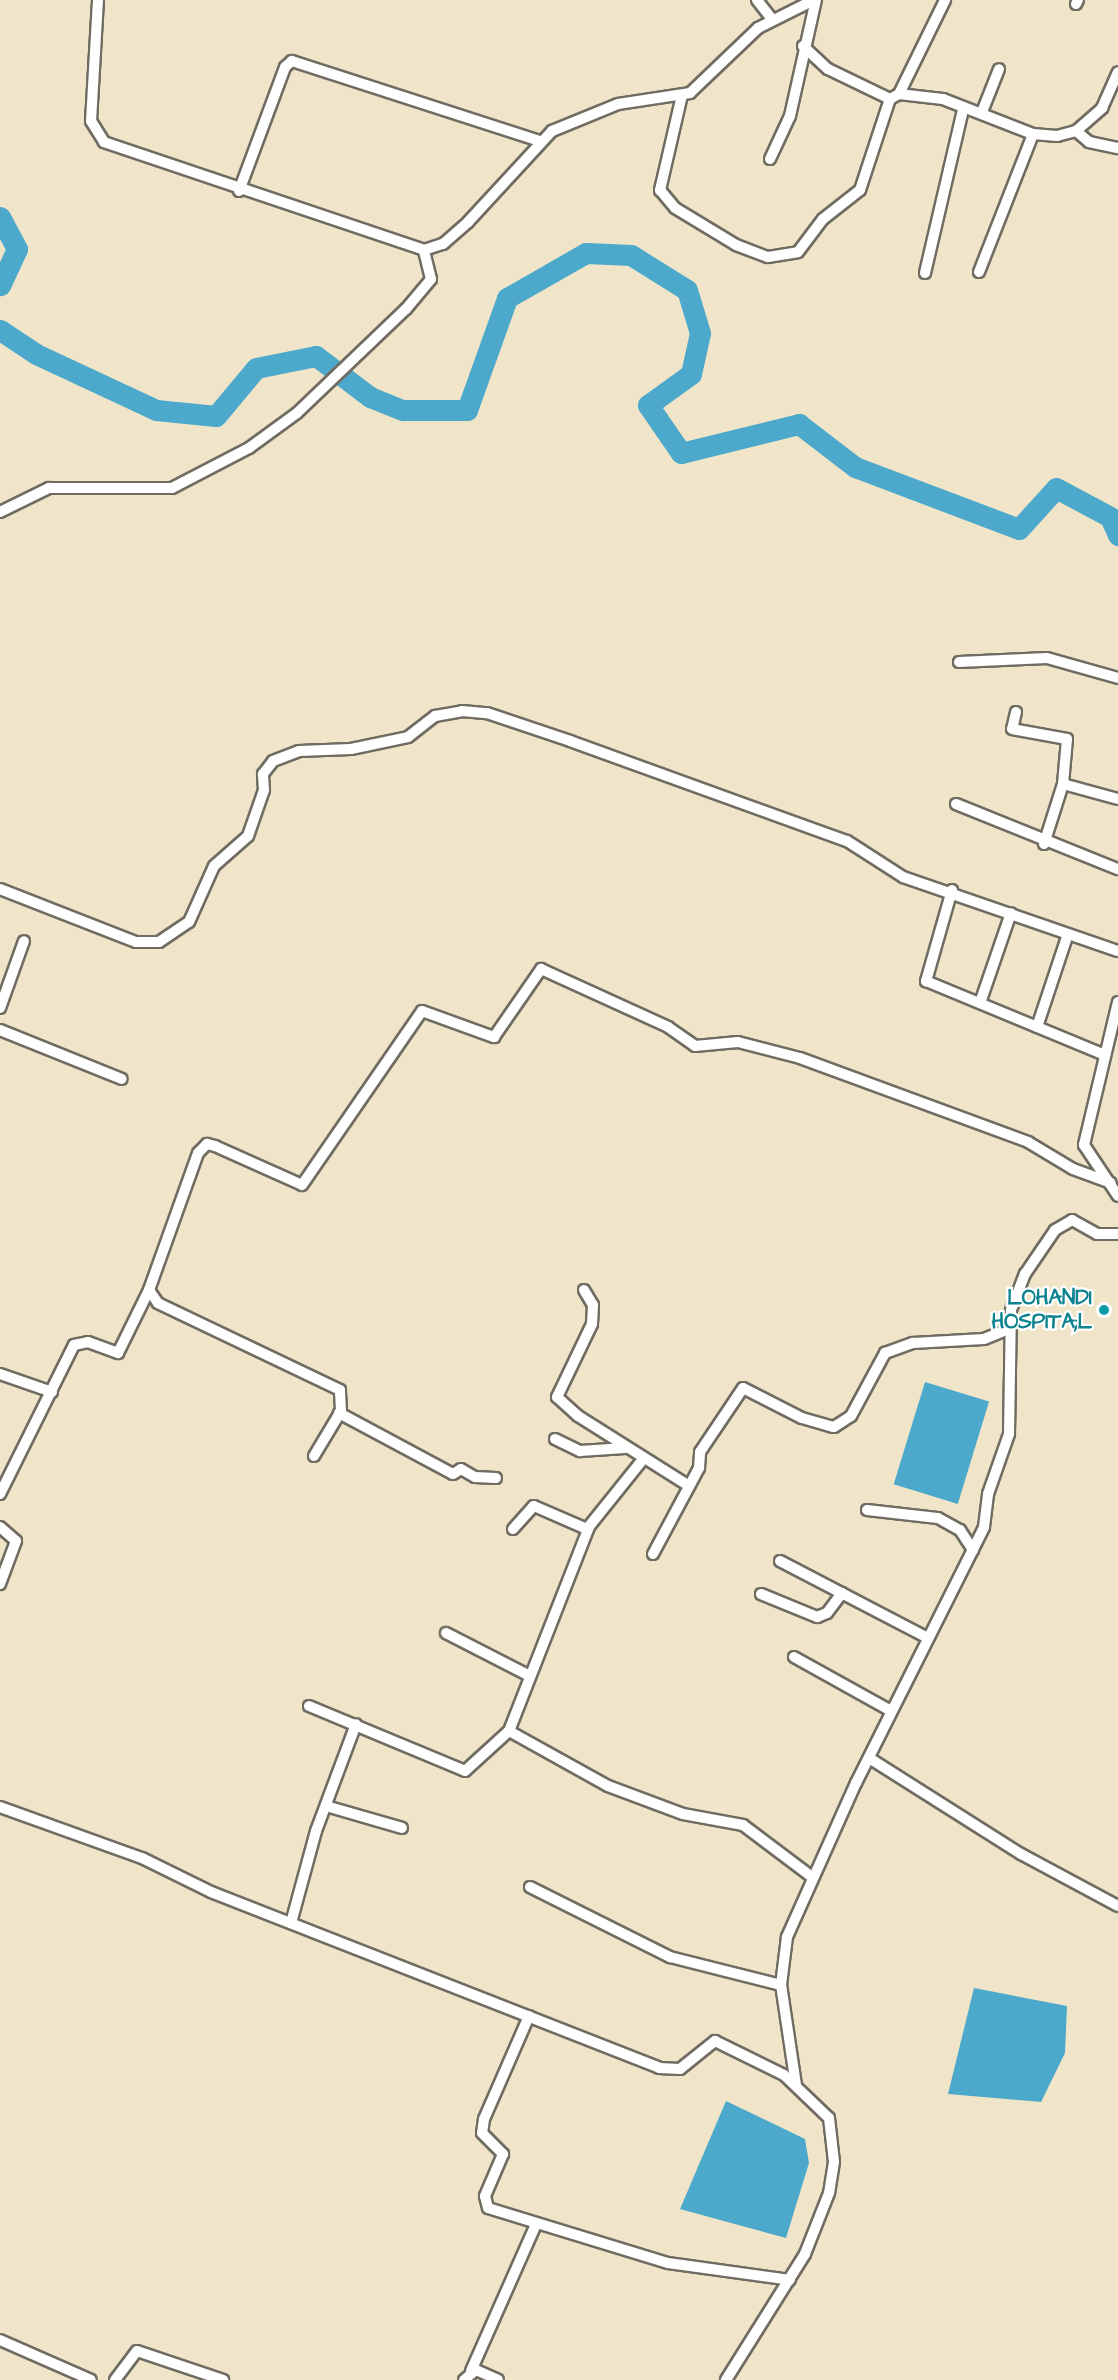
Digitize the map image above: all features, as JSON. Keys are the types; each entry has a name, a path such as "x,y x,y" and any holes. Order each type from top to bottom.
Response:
{"street":[{"path":"98,0 91,100 97,136 116,148 239,191 424,250 442,244 468,222 540,141 566,122 602,109 682,95 707,81 772,19 815,0"},
{"path":"757,0 772,19"},
{"path":"770,159 790,116 803,46 815,0"},
{"path":"682,95 660,190 675,208 736,245 768,257 798,252 823,219 860,190 894,96 945,0"},
{"path":"803,46 828,69 894,96 943,99 963,110 982,112 1033,134 1076,131 1102,108 1118,72"},
{"path":"239,191 285,67 292,61 540,141"},
{"path":"982,112 999,69"},
{"path":"925,273 963,110"},
{"path":"1076,131 1089,141 1118,148"},
{"path":"979,272 1033,134"},
{"path":"0,512 49,488 144,492 186,483 249,448 312,399 366,349 431,279 424,250"},
{"path":"959,662 1047,658 1118,678"},
{"path":"0,889 136,942 159,942 189,921 214,866 248,836 264,790 263,774 273,761 299,751 351,749 408,737 435,716 462,711 487,713 847,841 903,877 952,890 1118,951"},
{"path":"1016,712 1012,729 1067,739 1063,784 1044,844"},
{"path":"1063,784 1118,799"},
{"path":"956,804 1044,844 1118,869"},
{"path":"952,890 926,981 1105,1055"},
{"path":"980,1003 1011,913"},
{"path":"1037,1027 1068,934"},
{"path":"0,1008 24,941"},
{"path":"0,1494 77,1342 118,1353 149,1290 201,1147 215,1146 302,1185 422,1011 494,1037 541,969 668,1027 695,1046 738,1042 800,1059 1028,1142 1073,1169 1111,1183"},
{"path":"1118,1002 1084,1145 1088,1158 1111,1183 1118,1196"},
{"path":"0,1030 122,1079"},
{"path":"796,2085 781,1985 788,1937 812,1877 868,1758 973,1550 1010,1434 1009,1329 1025,1274 1055,1230 1072,1220 1097,1234 1118,1234"},
{"path":"149,1290 158,1303 340,1390 339,1413 314,1456"},
{"path":"584,1290 595,1314 557,1398 643,1460 689,1486"},
{"path":"654,1554 689,1486 700,1452 743,1388 802,1418 834,1427 851,1416 885,1353 913,1343 984,1340 1009,1329"},
{"path":"0,1374 52,1392"},
{"path":"339,1413 453,1474 461,1469 475,1477 496,1478"},
{"path":"555,1438 580,1451 625,1448"},
{"path":"309,1706 465,1771 509,1731 528,1675 589,1527 643,1460"},
{"path":"513,1529 534,1506 579,1529 589,1527"},
{"path":"867,1510 938,1518 960,1530 973,1550"},
{"path":"0,1527 16,1541 0,1584"},
{"path":"780,1561 928,1638"},
{"path":"761,1594 817,1617 827,1613 842,1593"},
{"path":"446,1633 528,1675"},
{"path":"794,1657 891,1711"},
{"path":"291,1923 326,1806 356,1724"},
{"path":"509,1731 609,1786 683,1814 743,1825 812,1877"},
{"path":"868,1758 1021,1854 1118,1906"},
{"path":"326,1806 402,1828"},
{"path":"0,1807 142,1858 291,1923 670,2071 688,2063 707,2044 724,2041 796,2085 829,2118 834,2162 816,2226 790,2280 726,2380"},
{"path":"530,1887 670,1957 781,1985"},
{"path":"529,2016 482,2127 503,2154 486,2204 536,2224 668,2262 790,2280"},
{"path":"498,2380 467,2376 536,2224"},
{"path":"0,2340 91,2380"},
{"path":"115,2380 137,2351 223,2380"}],"water":[{"path":"925,1382 989,1402 958,1504 894,1484"},
{"path":"974,1988 1067,2006 1065,2053 1041,2102 948,2094"},
{"path":"726,2101 805,2139 809,2163 786,2238 680,2209"}],"waterway":[{"path":"0,217 17,249 0,285"},
{"path":"0,330 36,354 156,410 216,416 256,368 316,356 370,397 403,410 467,410 507,298 586,253 631,255 687,290 700,333 691,374 648,405 681,453 799,424 855,467 1019,529 1056,488 1110,517 1118,535"}],"place":[{"name":"LOHANDI HOSPITA;L","path":"1104,1310"}]}
